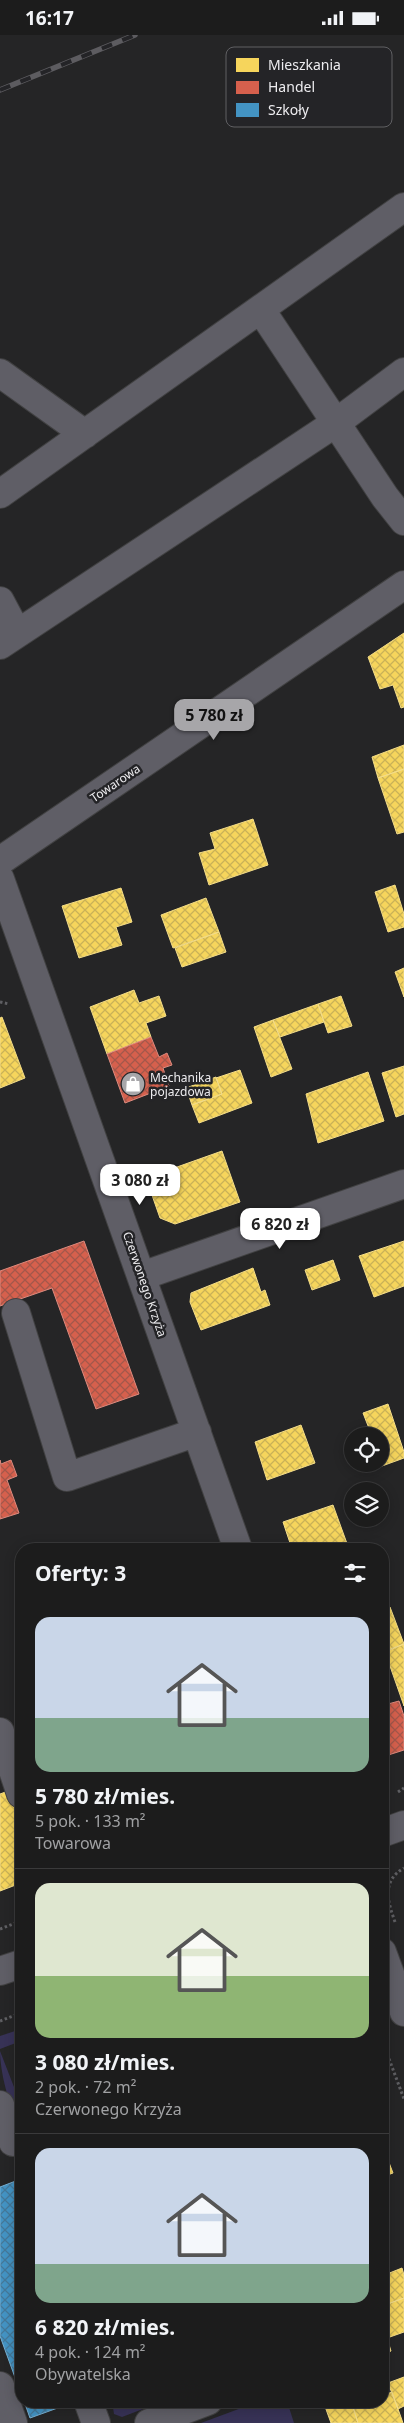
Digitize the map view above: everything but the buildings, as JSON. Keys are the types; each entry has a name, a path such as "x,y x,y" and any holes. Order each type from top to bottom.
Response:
{"street":[{"path":"0,494 404,207"},
{"path":"261,310 385,497 404,521"},
{"path":"0,601 9,639 337,422 404,372"},
{"path":"0,373 85,434"},
{"name":"Towarowa","path":"0,861 404,585"},
{"name":"Czerwonego Krzyża","path":"0,879 236,1543"},
{"path":"142,1276 404,1184"},
{"path":"16,1313 67,1477 196,1433"},
{"path":"0,1732 15,1776"},
{"path":"389,1830 404,1825"},
{"path":"0,1971 15,1966"},
{"path":"389,1971 404,2012"},
{"path":"0,2105 12,2144"},
{"path":"0,2386 13,2423"},
{"path":"91,2408 96,2423"},
{"path":"149,2423 189,2408"}],"path":[{"path":"0,1002 14,1006"},
{"path":"389,1885 396,1874 404,1868"},
{"path":"389,1905 398,1930"},
{"path":"0,1929 15,1923"},
{"path":"0,2021 15,2015"},
{"path":"389,2059 404,2099"}],"shaded area":[{"path":"15,2031 15,2043 0,2049 0,2036"},
{"path":"0,2051 15,2090 15,2113 12,2108 1,2068"},
{"path":"113,2408 146,2408 122,2417 114,2414"},
{"path":"241,2408 289,2408 294,2423 201,2423"}],"railway":[{"path":"0,90 135,35"}],"place":[{"name":"Mechanika pojazdowa","path":"133,1084"}]}
